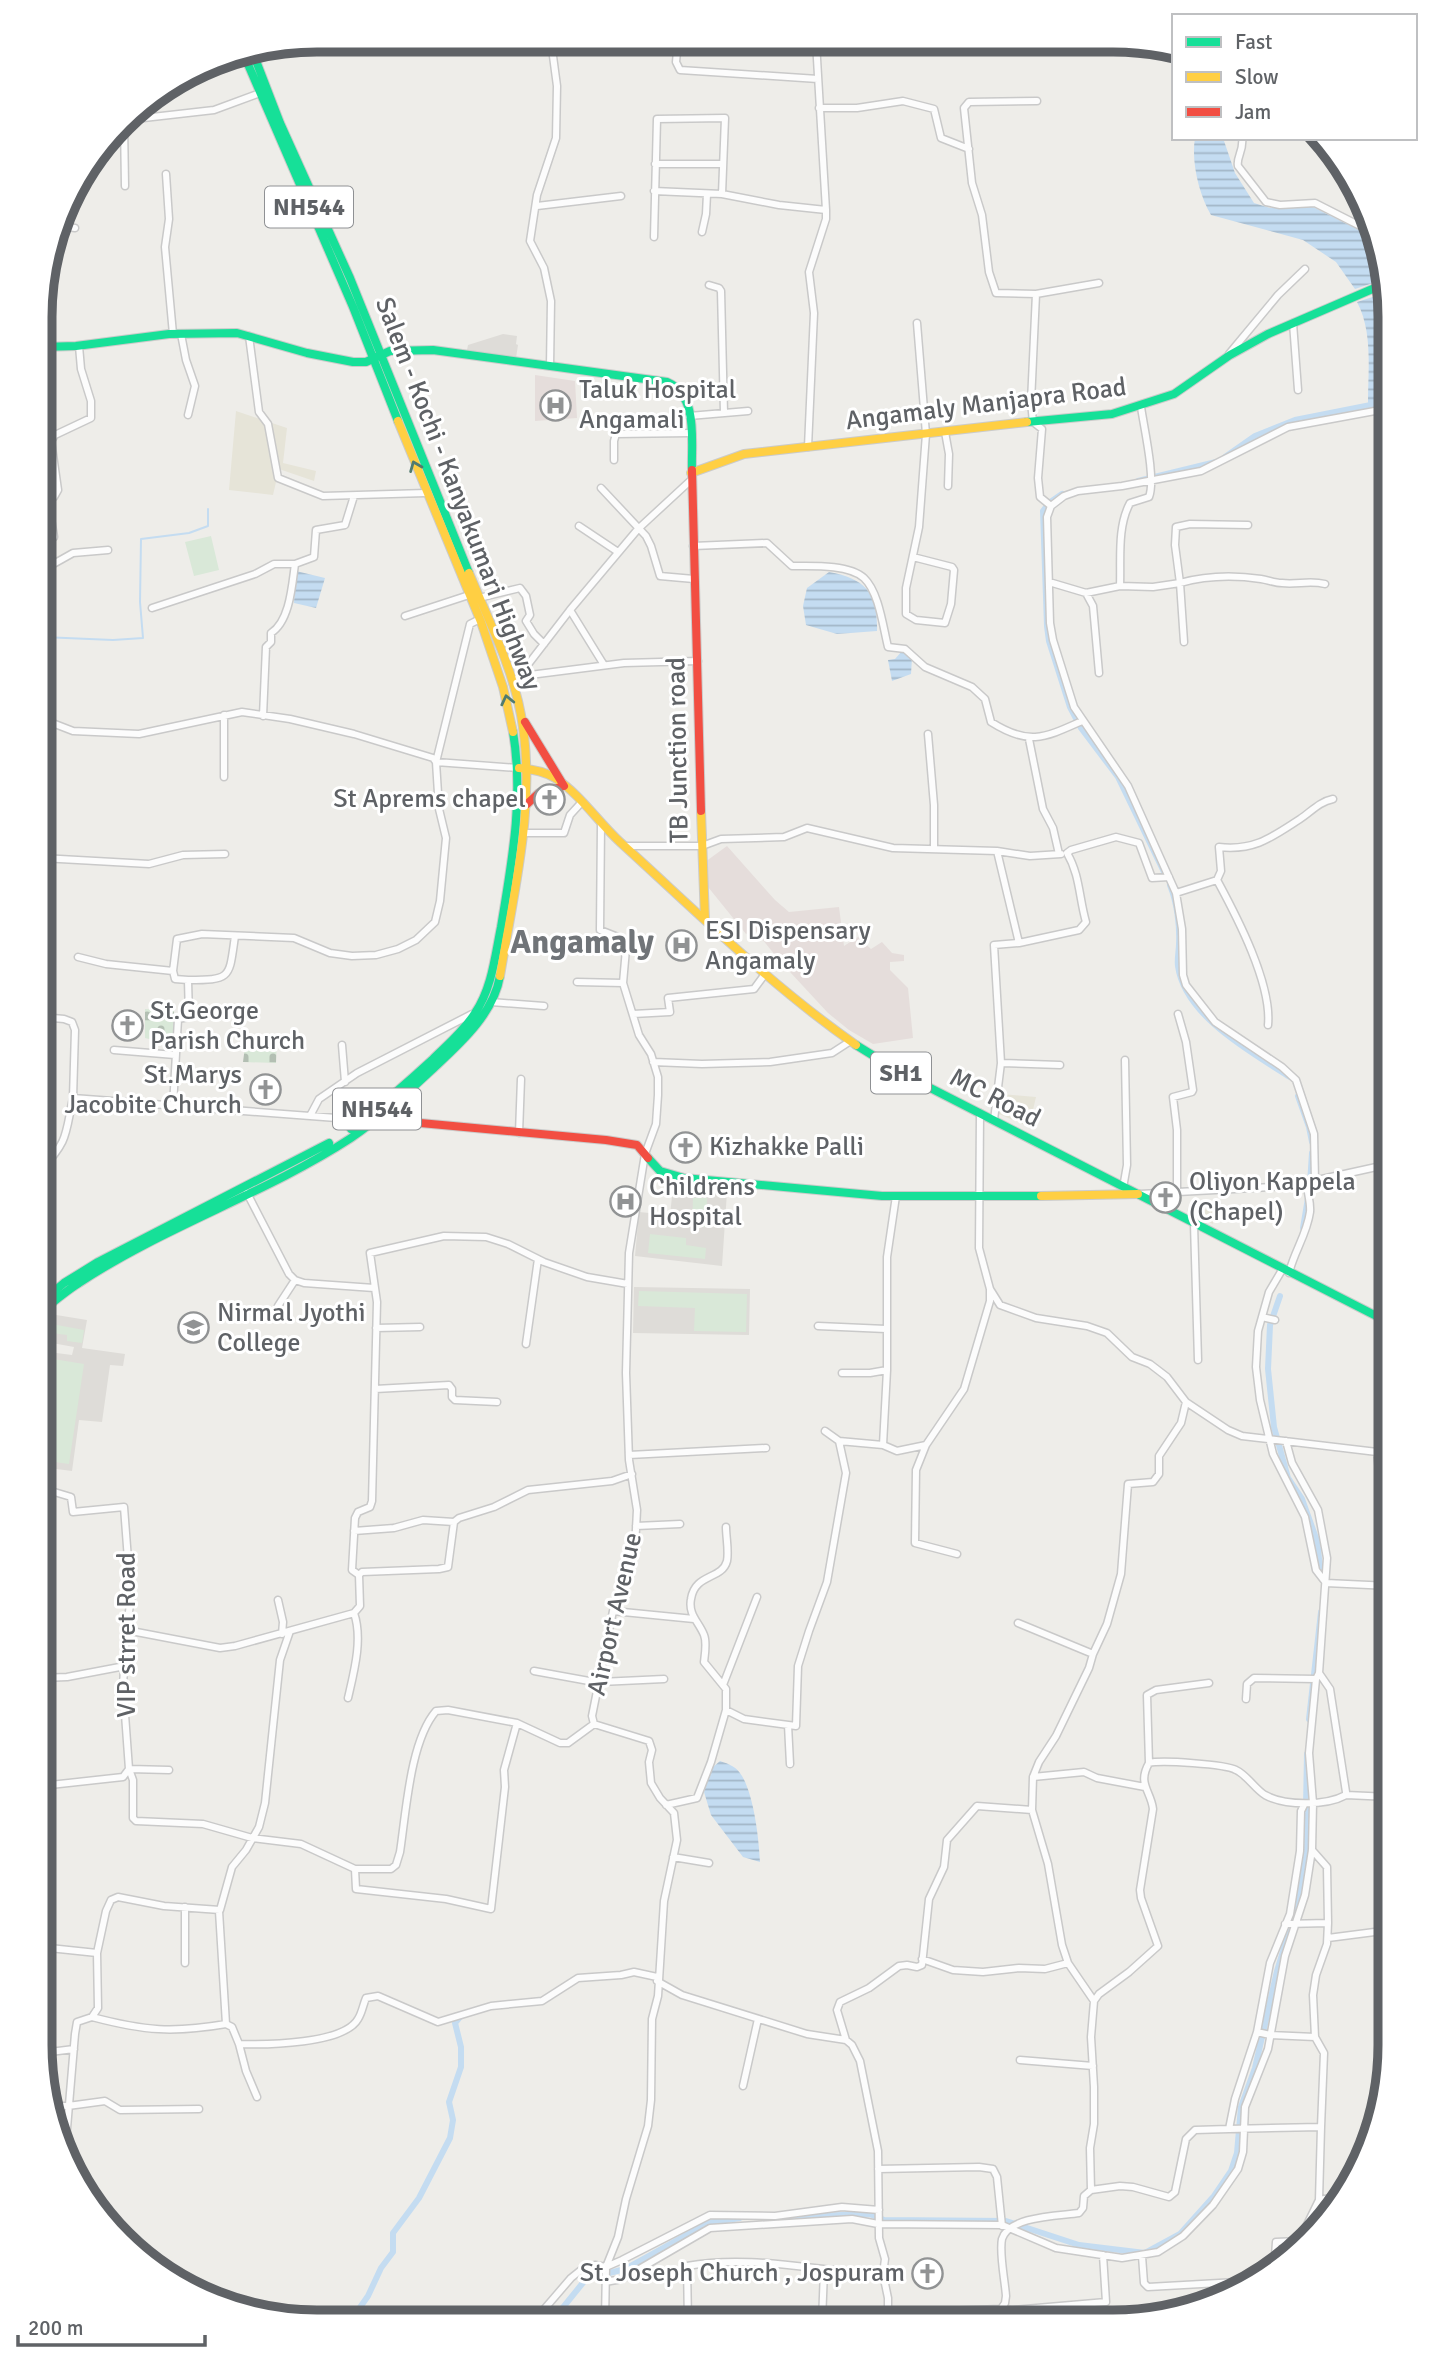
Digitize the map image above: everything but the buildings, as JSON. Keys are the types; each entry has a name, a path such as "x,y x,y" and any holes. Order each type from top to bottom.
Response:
{"main road":[{"name":"Salem - Kochi - Kanyakumari Highway","path":"52,1294 81,1272 202,1206 317,1150 383,1104 443,1048 477,1011 490,982 500,927 523,771 504,690 480,619 426,493 376,357 351,278 280,124 256,60"},
{"name":"Salem - Kochi - Kanyakumari Highway","path":"52,1304 87,1277 313,1161 377,1119 460,1044 478,1023 498,988 523,833 527,804 521,715 513,684 376,357 247,63"},
{"name":"Angamaly Manjapra Road","path":"691,477 729,458 1112,414 1141,407 1174,394 1248,344 1376,287"},
{"path":"52,348 177,334 229,333 337,359 366,362 411,349 433,350 667,382 681,388 687,397 690,416"},
{"name":"TB Junction road","path":"690,416 705,920"},
{"name":"SH1","path":"521,715 564,786"},
{"name":"MC Road","path":"523,771 564,786 705,920 849,1042 903,1074 1378,1318"},
{"path":"527,804 546,788 564,786"},
{"path":"377,1119 638,1145 661,1174 684,1178 895,1196 979,1198 1138,1194"}],"street":[{"path":"550,366 551,301 544,268 530,241 537,195 556,138 557,86 552,52"},
{"path":"677,52 676,62 680,70 818,79"},
{"path":"808,447 814,313 809,272 826,209 817,52"},
{"path":"141,120 214,110 260,93"},
{"path":"819,108 857,107 903,101 934,109 941,138 969,149"},
{"path":"1037,101 969,102 964,108 972,183 982,215 989,272 996,292 1036,294 1099,283"},
{"path":"654,237 657,119 725,118 722,194"},
{"path":"125,135 125,186"},
{"path":"1242,140 1243,149 1237,160 1238,166 1266,202 1280,205 1315,203 1362,227"},
{"path":"655,164 723,164"},
{"path":"166,174 169,219 165,247 177,334 195,386 188,415"},
{"path":"654,191 722,194 779,205 826,209"},
{"path":"702,232 707,194"},
{"path":"537,206 621,196"},
{"path":"69,227 75,228"},
{"path":"1226,358 1278,295 1305,269"},
{"path":"709,285 719,288 721,292 724,413"},
{"path":"1036,294 1031,402 1033,422 1042,429 1038,478 1040,496 1051,506"},
{"path":"913,557 952,567 954,570 951,604 945,623 916,620 906,614 906,588 919,527 926,434 918,323"},
{"path":"1293,323 1298,390"},
{"path":"249,336 259,412 268,424 278,478 323,496 426,493"},
{"path":"52,440 55,435 91,418 91,401 81,369 79,346"},
{"path":"1120,586 1125,513 1130,503 1150,496 1151,477 1141,407"},
{"path":"1315,1180 1314,1134 1296,1080 1282,1067 1215,1022 1186,985 1176,893 1128,786 1074,707 1051,632 1047,517 1051,506 1064,496 1078,491 1151,477 1201,471 1289,427 1378,410"},
{"path":"690,416 748,411"},
{"path":"945,432 948,486"},
{"path":"614,460 616,434 690,433"},
{"path":"52,449 58,490 52,498"},
{"path":"513,684 618,552 691,477"},
{"path":"601,488 646,536 660,576 694,579"},
{"path":"152,608 255,574 274,564 295,564 314,557 317,530 345,526 354,496"},
{"path":"1184,642 1175,527 1190,524 1248,525"},
{"path":"579,526 618,552"},
{"path":"52,529 54,537"},
{"path":"693,547 767,543 792,566 821,566 845,570 863,578 877,602 887,646 905,649 925,667 972,687 985,699 991,722 1009,733 1029,739 1047,737 1082,721"},
{"path":"52,565 73,553 108,550"},
{"path":"263,716 264,655 266,646 271,642 271,633 281,625 290,602 295,564"},
{"path":"1049,582 1086,593 1120,586 1153,587 1220,577 1260,579 1284,584 1312,581 1325,584"},
{"path":"479,598 520,588 526,596 530,615 526,621 544,643"},
{"path":"1086,593 1093,606 1099,673"},
{"path":"405,617 469,595"},
{"path":"570,610 604,665"},
{"path":"235,936 230,970 225,976 217,980 175,979 173,971 177,939 202,934 294,938 330,953 376,956 416,940 435,922 446,838 439,808 436,762 470,624 480,619"},
{"path":"522,676 604,665 698,660"},
{"path":"52,723 73,731 139,734 242,712 289,719 354,734 433,758 436,762 523,771"},
{"path":"225,715 225,777"},
{"path":"928,734 934,805 934,849"},
{"path":"994,1120 1001,1063 994,945 1019,943 1079,930 1086,922 1079,882 1043,809 1029,739"},
{"path":"1176,893 1217,880 1221,872 1219,847 1260,845 1299,820 1322,801 1333,799"},
{"path":"523,833 565,833 570,815 581,803"},
{"path":"577,982 623,983 626,949 624,939 600,930 601,824"},
{"path":"626,846 702,846 722,839 785,837 807,828 886,847 997,851 1030,856 1063,854 1116,837 1139,843 1152,877 1169,877"},
{"path":"997,851 1019,943"},
{"path":"52,859 149,864 183,855 225,854"},
{"path":"1217,880 1230,903 1258,969 1268,1003 1268,1025"},
{"path":"78,957 106,964 173,971"},
{"path":"633,1014 670,1012 668,998 754,989 766,973"},
{"path":"173,1106 178,1018 189,1017 188,980"},
{"name":"Airport Avenue","path":"606,2267 618,2237 626,2199 648,2126 652,2019 658,1996 664,1901 677,1840 674,1813 651,1783 649,1762 652,1750 649,1741 594,1724 592,1716 613,1611 635,1548 637,1510 629,1455 626,1373 629,1253 645,1154 656,1124 659,1077 639,1035 623,983"},
{"path":"491,1002 544,1006"},
{"path":"311,1114 319,1099 376,1062 477,1011"},
{"path":"1177,1191 1177,1130 1173,1097 1193,1090 1186,1042 1178,1014"},
{"path":"52,1018 72,1022 75,1030 73,1098 68,1135 52,1158"},
{"path":"653,1062 770,1062 832,1053 849,1042"},
{"path":"342,1045 345,1082"},
{"path":"114,1050 175,1055"},
{"path":"1123,1188 1127,1165 1125,1060"},
{"path":"1001,1063 1060,1065"},
{"path":"519,1132 521,1079"},
{"path":"73,1098 377,1119"},
{"path":"957,1554 915,1543 916,1471 926,1445 964,1390 990,1301 990,1289 979,1248 980,1112"},
{"path":"1138,1194 1307,1186 1315,1180 1378,1167"},
{"path":"1307,1186 1310,1197 1306,1228 1286,1272 1269,1292 1258,1331 1256,1367 1260,1400 1281,1474 1305,1517 1316,1570 1325,1580 1378,1585"},
{"path":"247,1193 289,1274 295,1280 374,1288"},
{"path":"883,1445 887,1370 888,1240 895,1196"},
{"path":"1194,1224 1198,1360"},
{"path":"359,1575 352,1570 356,1514 370,1507 372,1501 377,1302 370,1254 443,1237 486,1237 587,1277 628,1284"},
{"path":"526,1344 538,1259"},
{"path":"278,1306 295,1280"},
{"path":"990,1289 1000,1305 1036,1318 1087,1326 1107,1333 1132,1357 1150,1364 1167,1377 1186,1402 1228,1430 1242,1436 1377,1452 1378,1461"},
{"path":"1262,1317 1275,1320"},
{"path":"818,1326 886,1329"},
{"path":"376,1328 420,1327"},
{"path":"842,1373 887,1370"},
{"path":"374,1390 449,1385 455,1400 497,1402"},
{"path":"1094,2001 1068,1963 1062,1945 1048,1864 1032,1810 1033,1777 1039,1762 1056,1736 1103,1637 1121,1574 1128,1484 1153,1482 1159,1474 1159,1456 1181,1423 1186,1402"},
{"path":"825,1431 839,1441 883,1445 897,1451 926,1445"},
{"path":"726,1710 744,1719 796,1726 799,1666 827,1582 846,1473 839,1441"},
{"path":"878,2169 993,2169 997,2178 1002,2214 1008,2226 1056,2248 1122,2258 1158,2252 1183,2236 1213,2204 1238,2169 1243,2152 1245,2107 1268,2049 1285,1956 1305,1895 1312,1850 1309,1753 1327,1558 1322,1522 1314,1500 1292,1463 1285,1441"},
{"path":"629,1455 766,1448"},
{"path":"354,1531 394,1528 423,1520 454,1522 494,1507 528,1490 612,1481 632,1474"},
{"name":"VIP strret Road","path":"52,1491 71,1497 74,1512 124,1507 131,1599 126,1630 124,1687 129,1769 133,1780 133,1818 136,1821 203,1824 252,1838"},
{"path":"359,1575 367,1571 446,1569 454,1522"},
{"path":"636,1526 680,1524"},
{"path":"666,1805 697,1798 726,1710 726,1689 704,1662 705,1636 690,1608 694,1587 698,1582 722,1570 726,1561 726,1527"},
{"path":"126,1630 220,1648 235,1646 354,1613 360,1606 359,1575"},
{"path":"723,1685 757,1597"},
{"path":"278,1600 283,1622 282,1634"},
{"path":"613,1611 695,1619"},
{"path":"348,1698 359,1626 354,1613"},
{"path":"1018,1623 1093,1654"},
{"path":"226,2024 219,1911 232,1867 259,1827 265,1803 280,1660 290,1631"},
{"path":"52,1677 125,1666"},
{"path":"534,1671 600,1682 664,1679"},
{"path":"1246,1699 1247,1684 1254,1678 1318,1676 1330,1689 1346,1795"},
{"path":"1091,2190 1090,2148 1094,2124 1091,2037 1094,2001 1158,1946 1140,1889 1153,1809 1143,1772 1149,1763 1147,1695 1156,1690 1209,1683"},
{"path":"252,1838 301,1844 355,1869 391,1869 396,1865 414,1761 428,1719 436,1711 448,1710 517,1723 553,1741 568,1744 594,1724"},
{"path":"355,1869 356,1889 446,1899 491,1909 505,1787 504,1770 517,1723"},
{"path":"788,1725 790,1764"},
{"path":"1149,1763 1209,1765 1236,1769 1266,1796 1304,1805 1346,1795 1378,1796"},
{"path":"52,1785 123,1777 129,1769 169,1770"},
{"path":"1033,1777 1084,1772 1097,1778 1145,1787"},
{"path":"1229,2129 1235,2099 1257,2032 1270,1963 1290,1914 1300,1851 1301,1811 1304,1805"},
{"path":"846,2040 837,2010 840,2002 869,1987 899,1966 920,1967 929,1899 944,1867 946,1845 951,1834 977,1806 1032,1810"},
{"path":"1305,2229 1319,2200 1324,2053 1315,2037 1313,1995 1328,1938 1327,1867 1312,1850"},
{"path":"673,1857 709,1863"},
{"path":"92,2017 99,2008 97,1952 111,1900 118,1897 164,1906 219,1911"},
{"path":"185,1907 185,1963"},
{"path":"1285,1924 1328,1923"},
{"path":"1328,1938 1378,1932"},
{"path":"52,1948 97,1952"},
{"path":"922,1959 953,1970 983,1972 1019,1968 1045,1969 1068,1963"},
{"path":"239,2044 296,2043 334,2036 347,2030 358,2020 366,1998 378,1996 438,2022 491,2006 542,2001 578,1978 634,1972 657,1979 682,1994 758,2019 819,2037 846,2040 852,2045 860,2061 872,2115 878,2169 879,2238 885,2259 883,2274 889,2310"},
{"path":"67,2130 77,2022 92,2017 165,2031 185,2031 226,2024 232,2027 257,2097"},
{"path":"743,2086 758,2019"},
{"path":"1257,2032 1315,2037"},
{"path":"52,2052 74,2049"},
{"path":"1020,2060 1093,2066"},
{"path":"60,2106 105,2101 120,2110 199,2109"},
{"path":"605,2279 622,2278 710,2228 852,2219 878,2223 1008,2226 1026,2220 1079,2213 1083,2208 1084,2196 1091,2190 1133,2187 1170,2197 1175,2192 1187,2137 1195,2130 1321,2127"},
{"path":"1319,2200 1330,2198"},
{"path":"544,2310 576,2273 595,2265 606,2267 710,2215 775,2216 842,2207 878,2211"},
{"path":"998,2310 1006,2303 1002,2246 1008,2226"},
{"path":"1275,2256 1276,2242 1292,2241"},
{"path":"998,2310 1106,2302 1103,2255"},
{"path":"1142,2256 1144,2283 1148,2287 1232,2282"},
{"path":"688,2310 687,2266 718,2260 883,2274"},
{"path":"605,2310 606,2267"},
{"path":"822,2310 824,2270"}],"shaded area":[{"path":"503,334 517,336 516,358 467,350 468,345"},
{"name":"Taluk Hospital Angamali","path":"535,375 575,381 577,418 535,421"},
{"path":"236,411 287,428 283,463 316,471 314,481 279,469 273,495 229,490"},
{"path":"727,846 789,912 839,907 844,946 858,937 871,949 882,942 892,953 904,955 904,961 890,962 890,970 908,988 913,1038 873,1044 849,1030 828,1013 790,972 786,972 774,960 775,955 754,929 746,934 704,882 705,862"},
{"path":"1002,1094 1036,1097 1029,1127 999,1114"},
{"path":"673,1187 727,1192 722,1266 635,1256 639,1212 670,1215"},
{"path":"1189,1205 1216,1212 1213,1224 1187,1211"},
{"path":"634,1287 750,1289 749,1335 633,1333"},
{"path":"52,1314 87,1320 82,1348 125,1354 123,1366 110,1365 102,1422 79,1420 72,1471 52,1468 52,1352 72,1355 74,1347 52,1343"}],"green space":[{"path":"211,536 219,570 194,576 185,542"},
{"path":"145,1009 174,1011 173,1045 145,1038"},
{"path":"246,1039 277,1041 276,1063 243,1062"},
{"path":"693,1198 707,1198 706,1227 692,1226"},
{"path":"650,1234 686,1238 686,1245 706,1248 705,1259 648,1253"},
{"path":"639,1291 747,1294 746,1332 694,1331 695,1308 638,1306"},
{"path":"52,1324 84,1330 82,1343 67,1341 67,1335 52,1333"},
{"path":"52,1359 84,1364 69,1464 52,1462"}],"water":[{"path":"1195,140 1224,140 1235,173 1254,203 1270,208 1308,206 1363,232 1376,282 1355,289 1336,262 1303,240 1211,215 1197,178"},
{"path":"1377,295 1378,401 1368,403 1368,338 1357,302"},
{"path":"296,571 325,578 316,608 294,603"},
{"path":"829,572 852,579 867,590 875,607 877,631 837,634 806,625 803,606 807,588"},
{"path":"902,651 912,658 911,674 892,681 888,660 895,659"},
{"path":"720,1761 738,1770 746,1784 755,1818 760,1862 743,1857 711,1815 704,1792 712,1768"}],"waterway":[{"path":"1225,457 1255,436 1295,420 1378,404"},
{"path":"1138,481 1216,462"},
{"path":"1062,494 1043,511 1049,641 1070,707 1081,728 1118,777 1164,872"},
{"path":"52,637 113,640 143,638 140,602 141,539 189,533 208,526 208,509"},
{"path":"1170,885 1178,922 1178,966 1183,984 1193,1001 1222,1031 1290,1077"},
{"path":"1298,1096 1312,1142"},
{"path":"1310,1184 1312,1153"},
{"path":"1303,1228 1308,1198"},
{"path":"1280,1296 1270,1325 1268,1369 1274,1427 1288,1478 1302,1499 1317,1541 1321,1576"},
{"path":"1309,1719 1321,1612"},
{"path":"785,2217 870,2214 884,2220 1006,2221 1079,2245 1145,2253 1180,2234 1214,2196 1231,2171 1237,2153 1241,2107 1255,2068 1277,1971 1294,1915 1305,1860 1307,1754"},
{"path":"358,2310 393,2252 393,2233 419,2198 450,2138 453,2120 449,2102 461,2067 461,2047 455,2023 460,2017"},
{"path":"561,2310 586,2279 625,2269 708,2223 740,2218"}],"traffic: fast":[{"path":"256,60 280,123 350,278 469,573"},
{"path":"247,63 353,307 398,421"},
{"path":"1027,422 1112,414 1174,394 1230,355 1268,334 1376,287"},
{"path":"52,347 169,334 237,333 307,353 353,362 366,362 390,351 433,350 667,382 677,389 689,408 692,470"},
{"path":"351,1129 455,1038 471,1020 481,1003 492,972 501,927 515,830 517,781 513,732"},
{"path":"52,1303 112,1263 318,1158 362,1130 406,1094 467,1036 491,1002 500,976"},
{"path":"856,1045 903,1074 1378,1317"},
{"path":"52,1293 98,1262 329,1143"},
{"path":"648,1158 660,1171 684,1178 882,1196 1041,1196"}],"traffic: slow":[{"path":"398,421 481,622 503,687 513,732"},
{"path":"691,473 744,454 1027,422"},
{"path":"469,573 512,679 521,715 525,748 522,846 500,976"},
{"path":"519,768 546,774 564,785 620,842 735,947 794,998 856,1045"},
{"path":"701,811 705,920"},
{"path":"1041,1196 1138,1194"}],"traffic: jam":[{"path":"692,470 701,811"},
{"path":"525,722 564,786 539,793 527,804"},
{"path":"377,1119 606,1140 637,1145 648,1158"}],"place":[{"name":"Taluk Hospital Angamali","path":"556,405"},
{"name":"St Aprems chapel","path":"549,799"},
{"name":"ESI Dispensary Angamaly","path":"682,946"},
{"name":"St.George Parish Church","path":"127,1026"},
{"name":"St.Marys Jacobite Church","path":"265,1090"},
{"name":"Kizhakke Palli","path":"686,1147"},
{"name":"Oliyon Kappela (Chapel)","path":"1166,1197"},
{"name":"Childrens Hospital","path":"626,1202"},
{"name":"Nirmal Jyothi College","path":"194,1328"},
{"name":"St. Joseph Church , Jospuram","path":"928,2273"}],"district":[{"name":"Angamaly","path":"582,942"}]}
